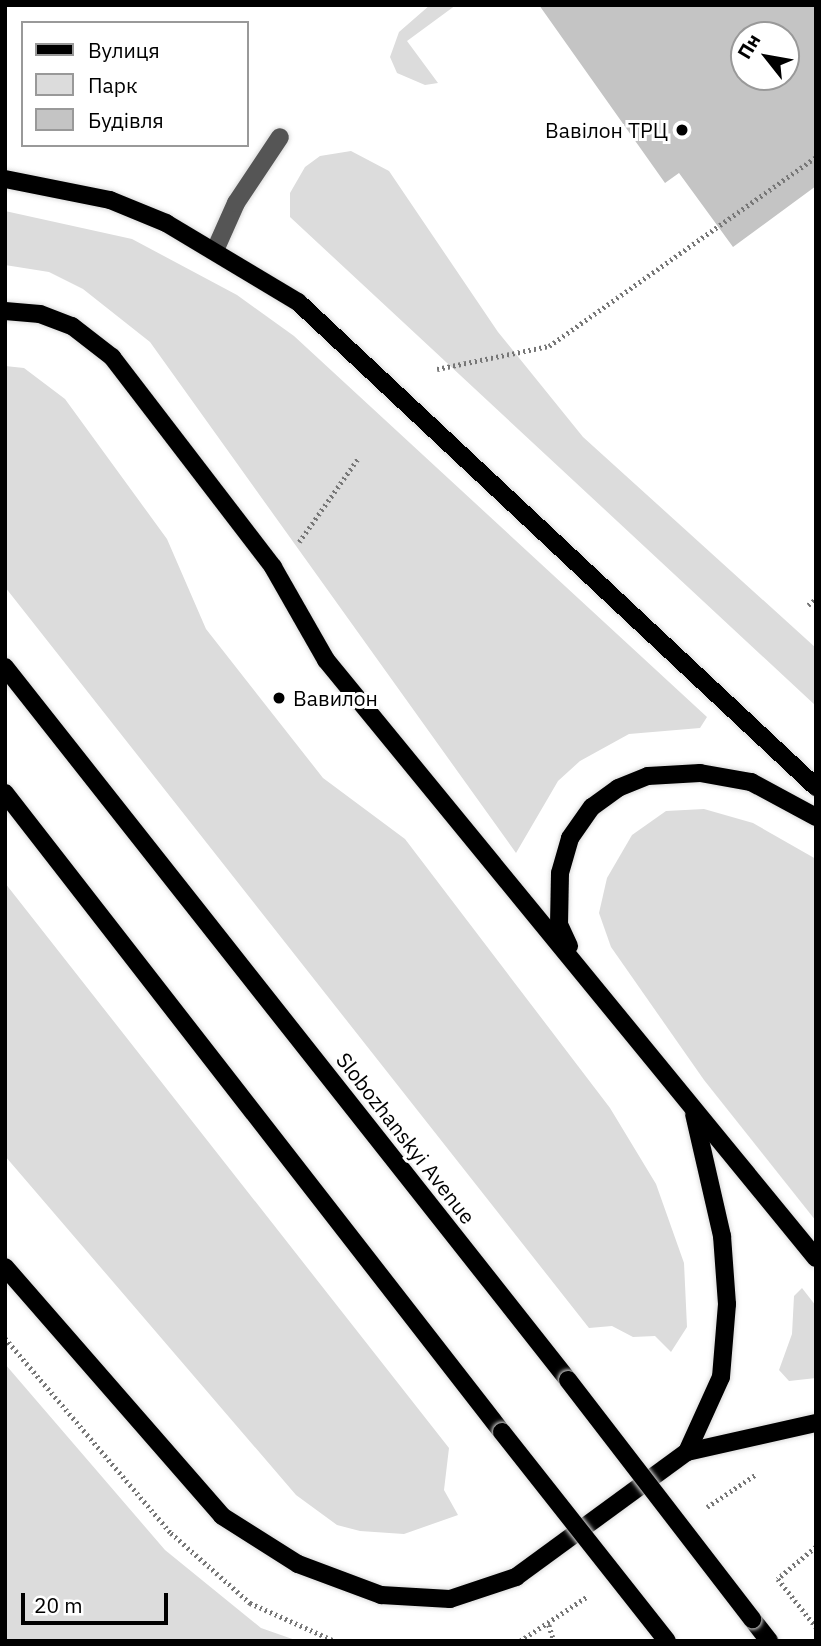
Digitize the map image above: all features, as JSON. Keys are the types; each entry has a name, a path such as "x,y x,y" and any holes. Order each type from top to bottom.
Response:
{"main road":[{"path":"5,179 110,200 216,248 298,302 408,399 816,787"},
{"path":"5,311 40,314 72,326 112,357 273,567 326,660 816,1258"},
{"name":"Slobozhanskyi Avenue","path":"5,667 568,1380 769,1641"},
{"path":"581,971 559,925 559,873 570,838 592,807 618,788 648,776 700,773 751,782 816,817"},
{"path":"5,793 667,1641"},
{"path":"687,1452 722,1377 727,1304 722,1236 693,1110"},
{"path":"5,1267 222,1516 298,1564 381,1595 450,1599 516,1577 687,1452 816,1423"}],"lane":[{"path":"216,248 236,203 280,136"}],"path":[{"path":"437,369 549,346 816,157"},
{"path":"297,544 359,457"},
{"path":"808,605 816,599"},
{"path":"5,1338 171,1533 250,1603 335,1641"},
{"path":"816,1547 778,1579 816,1627"},
{"path":"549,1625 554,1641"}],"green space":[{"path":"430,5 456,5 407,41 438,83 425,85 397,73 390,57 399,32"},
{"path":"351,151 389,171 498,332 583,437 816,648 816,706 290,217 290,193 305,167 320,156"},
{"path":"5,211 132,239 237,295 294,336 707,717 700,728 629,734 580,761 558,781 516,853 150,342 83,289 49,272 5,265"},
{"path":"5,366 24,368 65,399 167,539 206,629 323,778 405,839 610,1108 656,1184 684,1263 687,1327 671,1352 655,1336 633,1337 612,1326 589,1328 5,587"},
{"path":"704,809 753,823 816,859 816,1221 704,1080 611,947 599,913 607,878 632,835 666,811"},
{"path":"5,883 449,1448 444,1490 458,1515 404,1534 360,1531 337,1525 296,1495 5,1156"},
{"path":"802,1288 816,1306 816,1378 789,1381 779,1370 792,1334 794,1296"},
{"path":"5,1364 165,1550 261,1628 298,1641 5,1641"}],"building":[{"name":"Вавілон ТРЦ","path":"539,5 816,5 816,186 733,247 679,173 665,183"}],"place":[{"name":"Вавілон ТРЦ","path":"682,130"},
{"name":"Вавилон","path":"279,698"}]}
